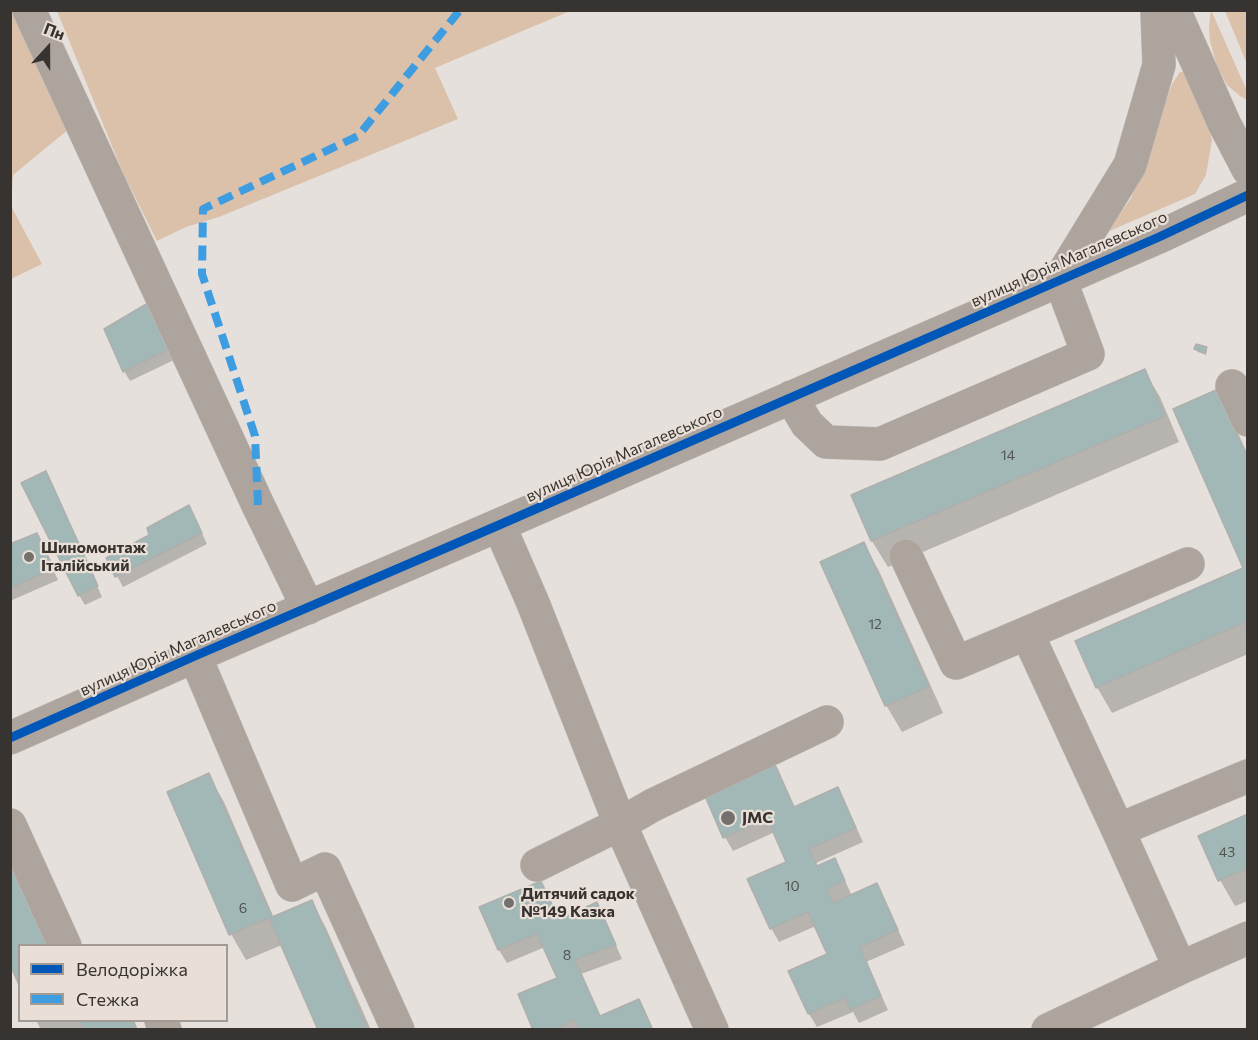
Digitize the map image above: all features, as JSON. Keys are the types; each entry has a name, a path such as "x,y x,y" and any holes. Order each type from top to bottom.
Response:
{"street":[{"path":"29,10 308,608"},
{"path":"791,397 807,424 826,442 880,444 1088,354 1060,279 1130,165 1159,65 1157,10"},
{"path":"1174,10 1236,121 1248,169"},
{"name":"вулиця Юрія Магалевського","path":"10,738 1159,237 1248,195"},
{"path":"1232,386 1248,420"},
{"path":"499,525 533,603 620,824 712,1029"},
{"path":"906,556 956,663 1188,564"},
{"path":"1027,633 1180,968"},
{"path":"195,656 292,885 325,869 398,1029"},
{"path":"537,865 653,805 827,722"},
{"path":"1118,830 1248,776"},
{"path":"10,825 65,944"},
{"path":"1048,1029 1248,938"}],"shaded area":[{"path":"1211,10 1247,91 1247,100 1227,85 1217,67 1210,41"},
{"path":"10,11 17,11 69,129 13,175 11,206 42,264 11,279"},
{"path":"57,11 570,11 435,68 458,119 219,217 186,227 157,241 123,173"},
{"path":"1225,11 1247,11 1247,64"},
{"path":"1180,72 1190,72 1204,103 1212,140 1206,175 1195,194 1107,232 1131,198 1172,84"}],"building":[{"path":"148,303 169,349 123,372 104,329"},
{"path":"1196,344 1207,347 1205,353 1194,349"},
{"path":"1145,369 1165,416 871,541 851,495"},
{"path":"1216,390 1248,458 1248,621 1096,688 1075,641 1243,568 1173,409"},
{"path":"46,471 98,586 78,596 21,483"},
{"path":"189,505 202,533 115,577 106,558 149,535 147,528"},
{"name":"Шиномонтаж Італійський","path":"37,533 54,569 10,588 10,544"},
{"path":"864,542 929,687 885,706 820,562"},
{"path":"770,754 794,807 838,787 856,828 809,849 817,866 835,858 845,881 827,889 833,903 877,883 898,930 860,947 881,996 850,1010 845,998 808,1014 788,971 827,954 808,912 770,929 747,879 786,862 767,818 723,838 705,796"},
{"path":"209,773 272,917 312,900 368,1030 318,1030 269,918 229,935 167,792"},
{"path":"1248,814 1248,868 1218,881 1198,836"},
{"path":"10,866 52,944 18,944 18,983 10,965"},
{"path":"541,881 559,920 597,902 616,945 575,960 600,1016 639,999 653,1030 579,1030 575,1020 554,1030 533,1030 518,994 557,978 537,934 498,950 479,907"},
{"path":"81,1022 133,1022 136,1030 83,1030"}],"marked path":[{"path":"258,505 255,436 202,274 203,209 358,136 460,10"}],"cycle path":[{"path":"10,738 1159,237 1248,195"}],"place":[{"name":"Шиномонтаж Італійський","path":"29,557"},
{"name":"JMC","path":"728,818"},
{"name":"Дитячий садок №149 Казка","path":"509,903"}]}
